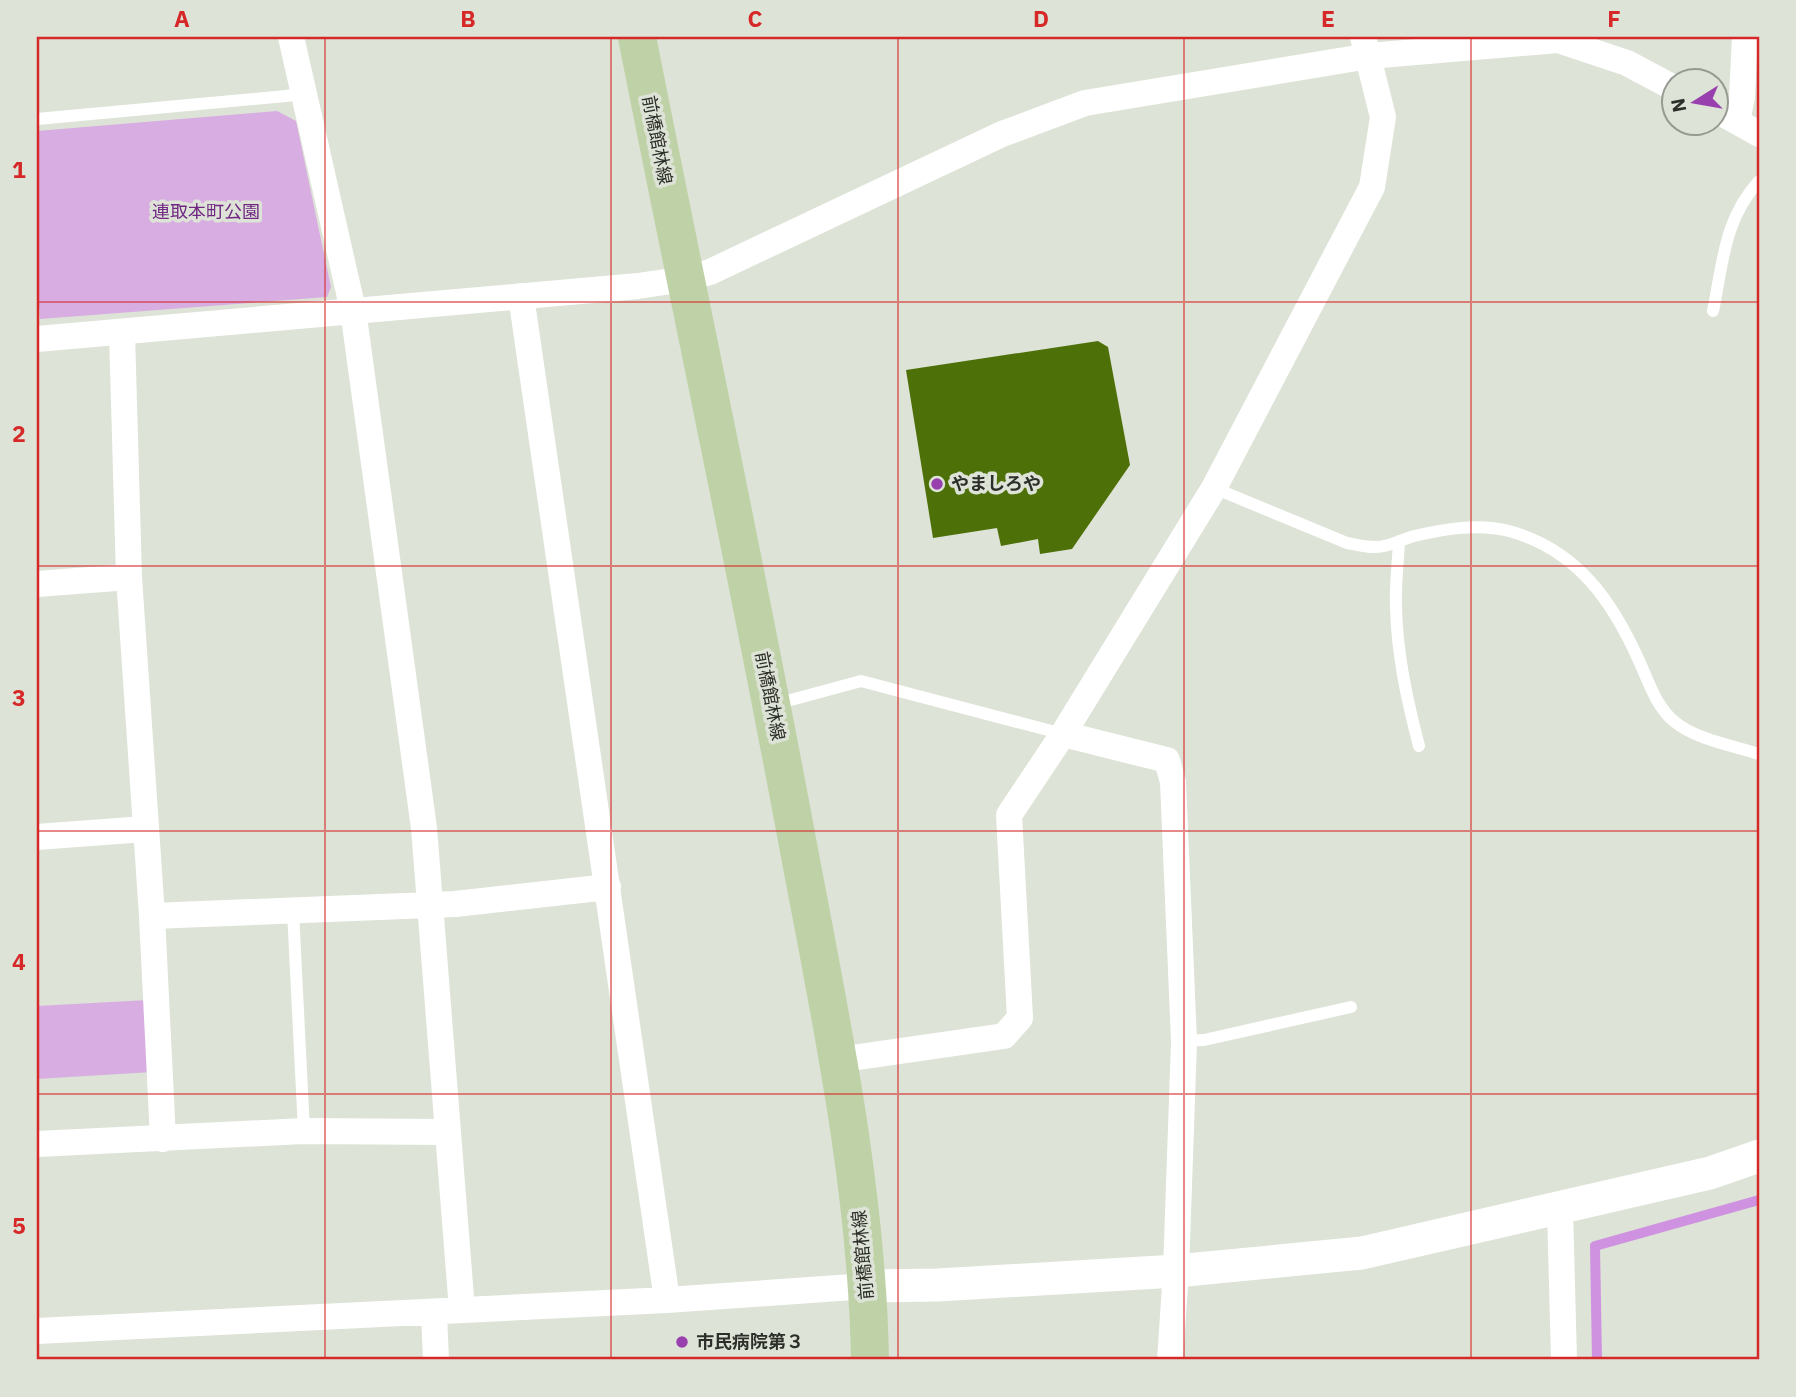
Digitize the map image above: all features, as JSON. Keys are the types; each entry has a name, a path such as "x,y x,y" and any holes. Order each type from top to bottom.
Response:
{"main road":[{"name":"前橋館林線","path":"637,37 772,705 838,1060 852,1147 866,1286 870,1360"}],"street":[{"path":"291,37 353,310 424,828 462,1310"},
{"path":"1737,122 1742,97 1745,37"},
{"path":"37,339 638,286 685,279 733,262 1002,134 1085,103 1366,46 1558,40 1627,63 1660,81"},
{"path":"838,1060 1004,1036 1020,1018 1009,815 1063,734 1214,488 1372,187 1383,117 1366,46"},
{"path":"521,296 667,1300"},
{"path":"122,333 129,577 152,916 163,1139"},
{"path":"37,584 129,577"},
{"path":"1063,734 1167,760 1173,782 1184,1041 1170,1360"},
{"path":"37,837 145,829"},
{"path":"152,916 431,905 608,887"},
{"path":"37,1144 304,1131 446,1132"},
{"path":"37,1331 434,1313 866,1286 938,1285 1176,1271 1362,1253 1710,1173 1759,1157"},
{"path":"1560,1209 1564,1360"},
{"path":"434,1313 436,1360"}],"lane":[{"path":"37,118 304,93"},
{"path":"1713,312 1733,220 1737,209 1759,181"},
{"path":"1214,488 1347,543 1382,547 1452,529 1473,527 1507,530 1531,538 1563,557 1587,577 1608,600 1628,635 1658,701 1673,721 1687,731 1759,754"},
{"path":"1399,541 1396,605 1400,655 1406,699 1419,746"},
{"path":"772,705 861,681 1063,734"},
{"path":"293,911 304,1131"},
{"path":"1184,1041 1204,1040 1352,1007"}],"green space":[{"name":"連取本町公園","path":"277,111 296,121 331,287 327,297 40,319 37,279 37,131"},
{"path":"148,1000 152,1072 37,1079 37,1006"}],"building":[{"path":"1098,341 1108,347 1130,465 1072,549 1040,554 1038,539 1001,546 997,528 933,538 906,370"}],"waterway":[{"path":"1597,1360 1595,1246 1759,1200"}],"place":[{"name":"やましろや","path":"937,484"},
{"name":"市民病院第３","path":"682,1342"}]}
